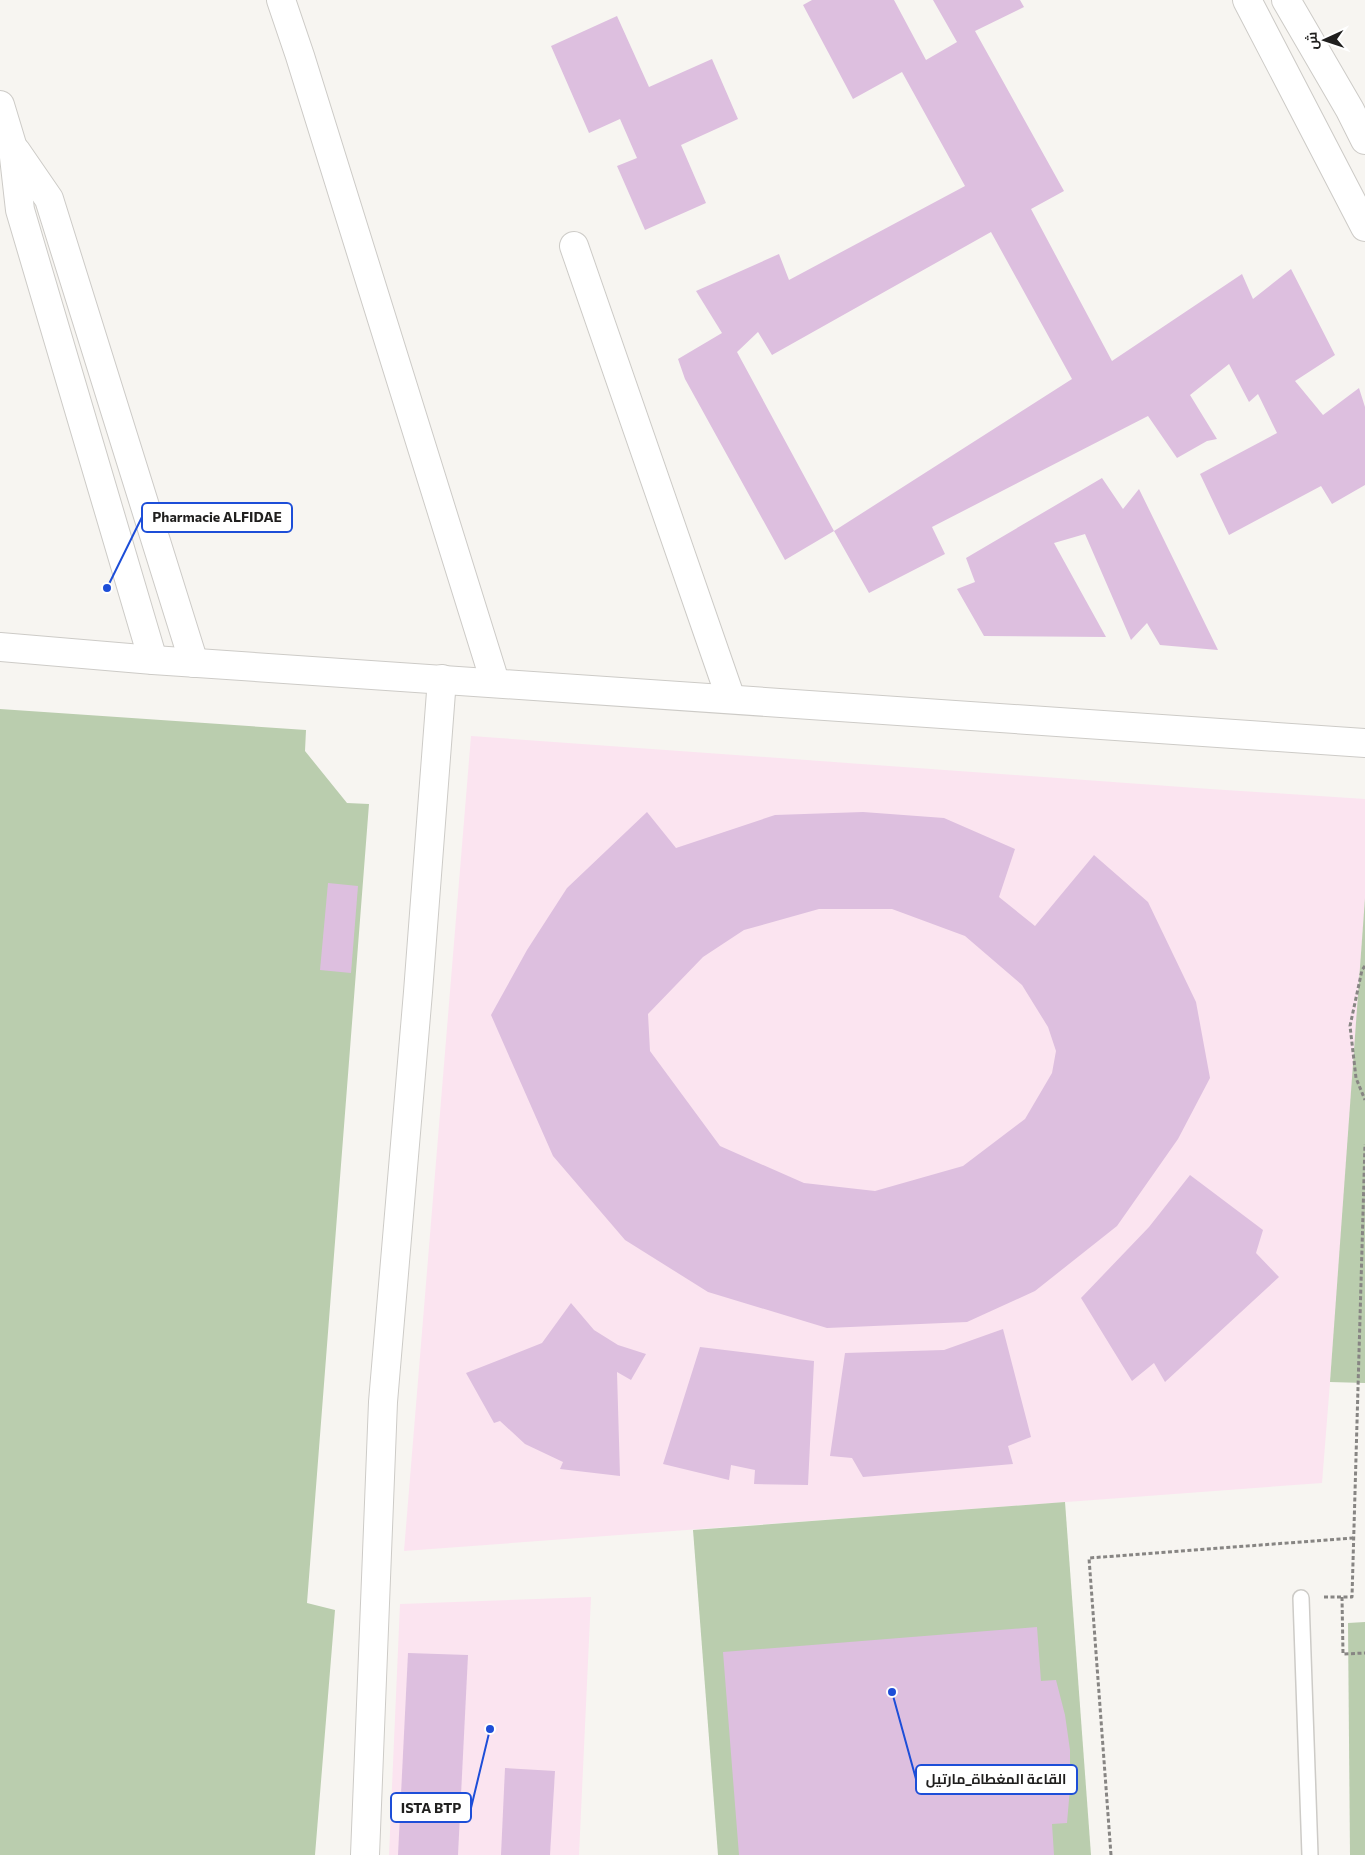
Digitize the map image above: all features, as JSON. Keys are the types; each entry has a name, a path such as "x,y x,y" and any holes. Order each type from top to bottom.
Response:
{"street":[{"path":"281,0 495,682"},
{"path":"1247,0 1365,228"},
{"path":"1286,0 1358,107 1365,140"},
{"path":"0,105 13,148 20,210 154,660"},
{"path":"13,148 49,199 194,663"},
{"path":"574,246 731,699"},
{"path":"0,647 194,663 495,682 1365,743"},
{"path":"365,1855 383,1402 418,992 442,679"}],"lane":[{"path":"1301,1598 1310,1855"}],"path":[{"path":"1365,966 1362,970 1350,1026 1356,1078 1365,1100"},
{"path":"1301,1598 1352,1597 1365,1144"},
{"path":"1111,1855 1089,1558 1353,1538"},
{"path":"1342,1597 1343,1654 1365,1653"}],"shaded area":[{"path":"471,736 1365,799 1365,898 1342,1232 1322,1483 404,1551"},
{"path":"591,1597 579,1855 389,1855 400,1604"}],"green space":[{"path":"0,709 306,730 305,751 347,803 369,804 307,1603 335,1610 315,1855 0,1855"},
{"path":"1365,898 1365,1383 1330,1382"},
{"path":"1065,1502 1091,1855 718,1855 693,1530"},
{"path":"1365,1622 1365,1855 1350,1855 1348,1623"}],"building":[{"path":"812,0 894,0 926,60 957,42 933,0 1020,0 1024,7 975,31 1064,191 1031,209 1112,361 1242,274 1253,299 1291,269 1335,355 1295,381 1323,415 1359,388 1365,407 1365,485 1332,504 1321,486 1229,535 1200,474 1277,433 1258,394 1249,402 1229,364 1190,395 1217,439 1207,441 1177,458 1148,416 932,527 945,554 869,593 834,531 785,560 685,379 678,359 722,333 696,291 779,254 789,280 965,186 902,72 853,99 803,5","holes":["991,232 1072,379 834,531 737,352 758,332 772,355"]},
{"path":"617,16 649,87 712,59 738,119 681,145 706,203 645,230 617,166 637,158 620,119 589,133 551,46"},
{"path":"1102,478 1123,509 1139,489 1218,650 1160,645 1147,623 1131,640 1085,534 1054,543 1106,637 984,636 957,589 975,582 966,558"},
{"path":"647,812 676,848 775,815 863,812 944,818 1015,849 999,897 1035,926 1094,855 1148,902 1196,1002 1210,1078 1178,1139 1117,1226 1035,1291 967,1322 827,1328 708,1292 625,1240 553,1156 491,1015 527,950 567,888","holes":["819,909 892,909 965,936 1022,985 1048,1027 1056,1051 1052,1073 1025,1119 963,1166 875,1191 804,1183 720,1146 650,1051 648,1014 703,957 744,930"]},
{"path":"328,883 358,886 351,973 320,970"},
{"path":"1190,1175 1263,1230 1256,1253 1279,1277 1165,1382 1154,1363 1132,1381 1081,1298 1149,1227"},
{"path":"571,1303 594,1330 618,1345 646,1354 631,1380 617,1372 620,1476 560,1469 563,1462 525,1444 500,1421 494,1423 466,1373 542,1343"},
{"path":"1003,1329 1031,1437 1008,1446 1013,1464 863,1477 852,1458 830,1456 845,1353 944,1350"},
{"path":"700,1347 814,1361 808,1485 754,1484 755,1470 731,1465 729,1480 663,1464"},
{"path":"1037,1627 1041,1681 1056,1680 1065,1715 1070,1750 1070,1788 1067,1823 1052,1824 1054,1855 739,1855 723,1652"},
{"path":"408,1653 468,1655 458,1855 398,1855"},
{"path":"505,1768 555,1771 550,1855 501,1855"}],"place":[{"name":"Pharmacie ALFIDAE","path":"107,588"},
{"name":"القاعة المغطاة_مارتيل","path":"892,1692"},
{"name":"ISTA BTP","path":"490,1729"}]}
